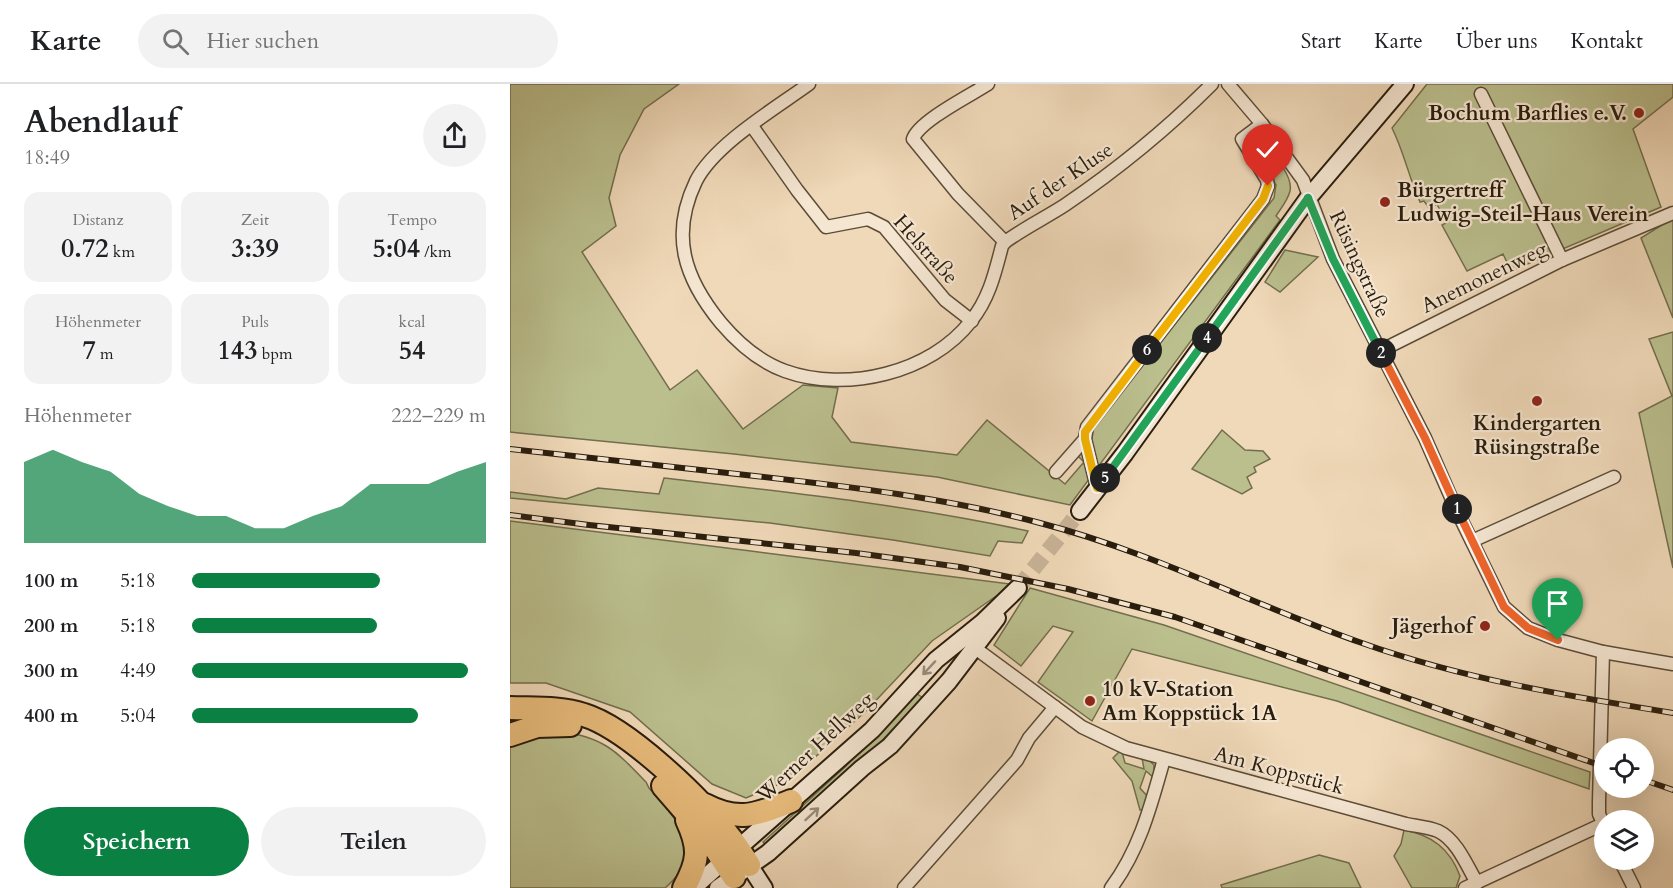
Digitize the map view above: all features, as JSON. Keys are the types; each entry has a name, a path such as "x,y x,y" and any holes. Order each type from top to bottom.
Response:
{"highway":[{"path":"510,708 568,711 597,720 639,747 690,805 709,839 734,871"},
{"path":"510,735 551,724 574,726 598,732 622,747 669,791 690,805 726,814 746,816 762,813 791,801"},
{"path":"684,888 693,868 697,846 690,805"}],"main road":[{"path":"1080,511 1309,197 1399,86"},
{"name":"Werner Hellweg","path":"734,871 791,801 872,730 936,660 970,642"},
{"name":"Werner Hellweg","path":"693,888 734,871 768,853 862,768 890,746 949,681 970,642"},
{"path":"734,871 764,888"}],"street":[{"name":"Helstraße","path":"809,84 712,158 697,179 685,209 682,226 684,253 691,279 708,306 732,336 758,358 784,371 816,379 854,380 910,367 936,354 972,321 992,283 1005,242"},
{"name":"Auf der Kluse","path":"988,84 927,123 914,134 913,139 958,194 1005,242 1113,171 1161,132 1212,84"},
{"name":"Rüsingstraße","path":"1228,84 1262,124 1303,180 1333,259 1425,438 1504,607 1528,628 1558,640 1603,652 1673,664"},
{"path":"1481,94 1563,260"},
{"path":"1056,472 1085,439 1088,427 1263,199 1268,186 1267,180 1242,139 1262,124"},
{"name":"Helstraße","path":"752,126 797,190 826,226 868,219 884,227 945,300 972,321"},
{"name":"Anemonenweg","path":"1380,351 1563,260 1673,213"},
{"path":"1085,439 1097,488"},
{"path":"1472,541 1614,477"},
{"name":"Am Koppstück","path":"970,642 1055,707 1098,736 1126,748 1406,824 1436,830 1456,846 1471,886 1594,830"},
{"path":"1599,810 1603,652"},
{"path":"904,888 1017,760 1029,738 1055,707"},
{"path":"1111,888 1123,871 1141,834 1164,759"},
{"path":"1625,870 1634,888"}],"green space":[{"path":"510,84 679,84 644,109 620,155 609,198 616,226 582,252 670,390 697,370 743,429 803,385 838,388 832,417 851,442 957,455 987,420 1065,484 1084,462 1077,455 1089,434 1274,198 1276,185 1250,141 1257,135 1284,169 1290,184 1290,191 1276,216 1280,220 1070,505 937,477 510,432"},
{"path":"1427,84 1673,84 1673,97 1633,129 1661,207 1511,271 1503,254 1467,271 1442,225 1446,223 1437,204 1429,208 1424,201 1420,202 1392,128"},
{"path":"1673,218 1673,318 1641,238"},
{"path":"1285,250 1318,257 1280,292 1265,282"},
{"path":"1673,332 1673,568 1639,413 1672,396 1649,339"},
{"path":"1222,430 1245,450 1263,451 1270,459 1254,467 1256,472 1247,477 1252,488 1242,494 1192,469"},
{"path":"664,478 892,506 1028,531 1022,543 998,541 990,556 770,523 510,498 510,492 566,499 598,488 659,494"},
{"path":"510,521 1010,584 932,641 866,711 791,779 746,798 712,784 630,712 546,683 510,683"},
{"path":"1030,588 1164,625 1590,772 1589,789 1337,701 1132,649 1092,721 1038,682 1073,632 1053,626 1021,666 994,645"},
{"path":"916,693 923,698 855,769 768,848 763,842 845,767"},
{"path":"558,731 587,737 608,747 646,782 670,813 684,836 687,849 685,861 678,874 665,888 510,888 510,743"},
{"path":"1120,751 1125,763 1144,769 1142,758 1154,765 1154,778 1146,771 1140,788 1148,797 1145,810 1140,810 1132,781 1113,758"},
{"path":"1404,830 1431,840 1445,851 1460,876 1456,888 1412,888 1394,856 1401,844"},
{"path":"1319,855 1349,863 1361,888 1222,888 1221,885"}],"tunnel":[{"path":"1018,588 1080,511"}],"railway":[{"path":"510,449 863,489 1005,514 1082,535 1122,549 1322,628 1400,656 1516,685 1673,713"},
{"path":"510,515 856,553 960,567 1068,589 1175,617 1594,763"},
{"path":"1654,783 1673,790"}],"place":[{"name":"Bochum Barflies e.V.","path":"1639,113"},
{"name":"Bürgertreff Ludwig-Steil-Haus Verein","path":"1385,202"},
{"name":"Kindergarten Rüsingstraße","path":"1537,401"},
{"name":"Jägerhof","path":"1485,626"},
{"name":"10 kV-Station Am Koppstück 1A","path":"1090,701"}],"route":[{"path":"1268,186 1263,199 1085,432 1097,488 1125,453 1309,197 1333,259 1425,438 1457,511 1504,607 1528,628 1558,640"}]}
